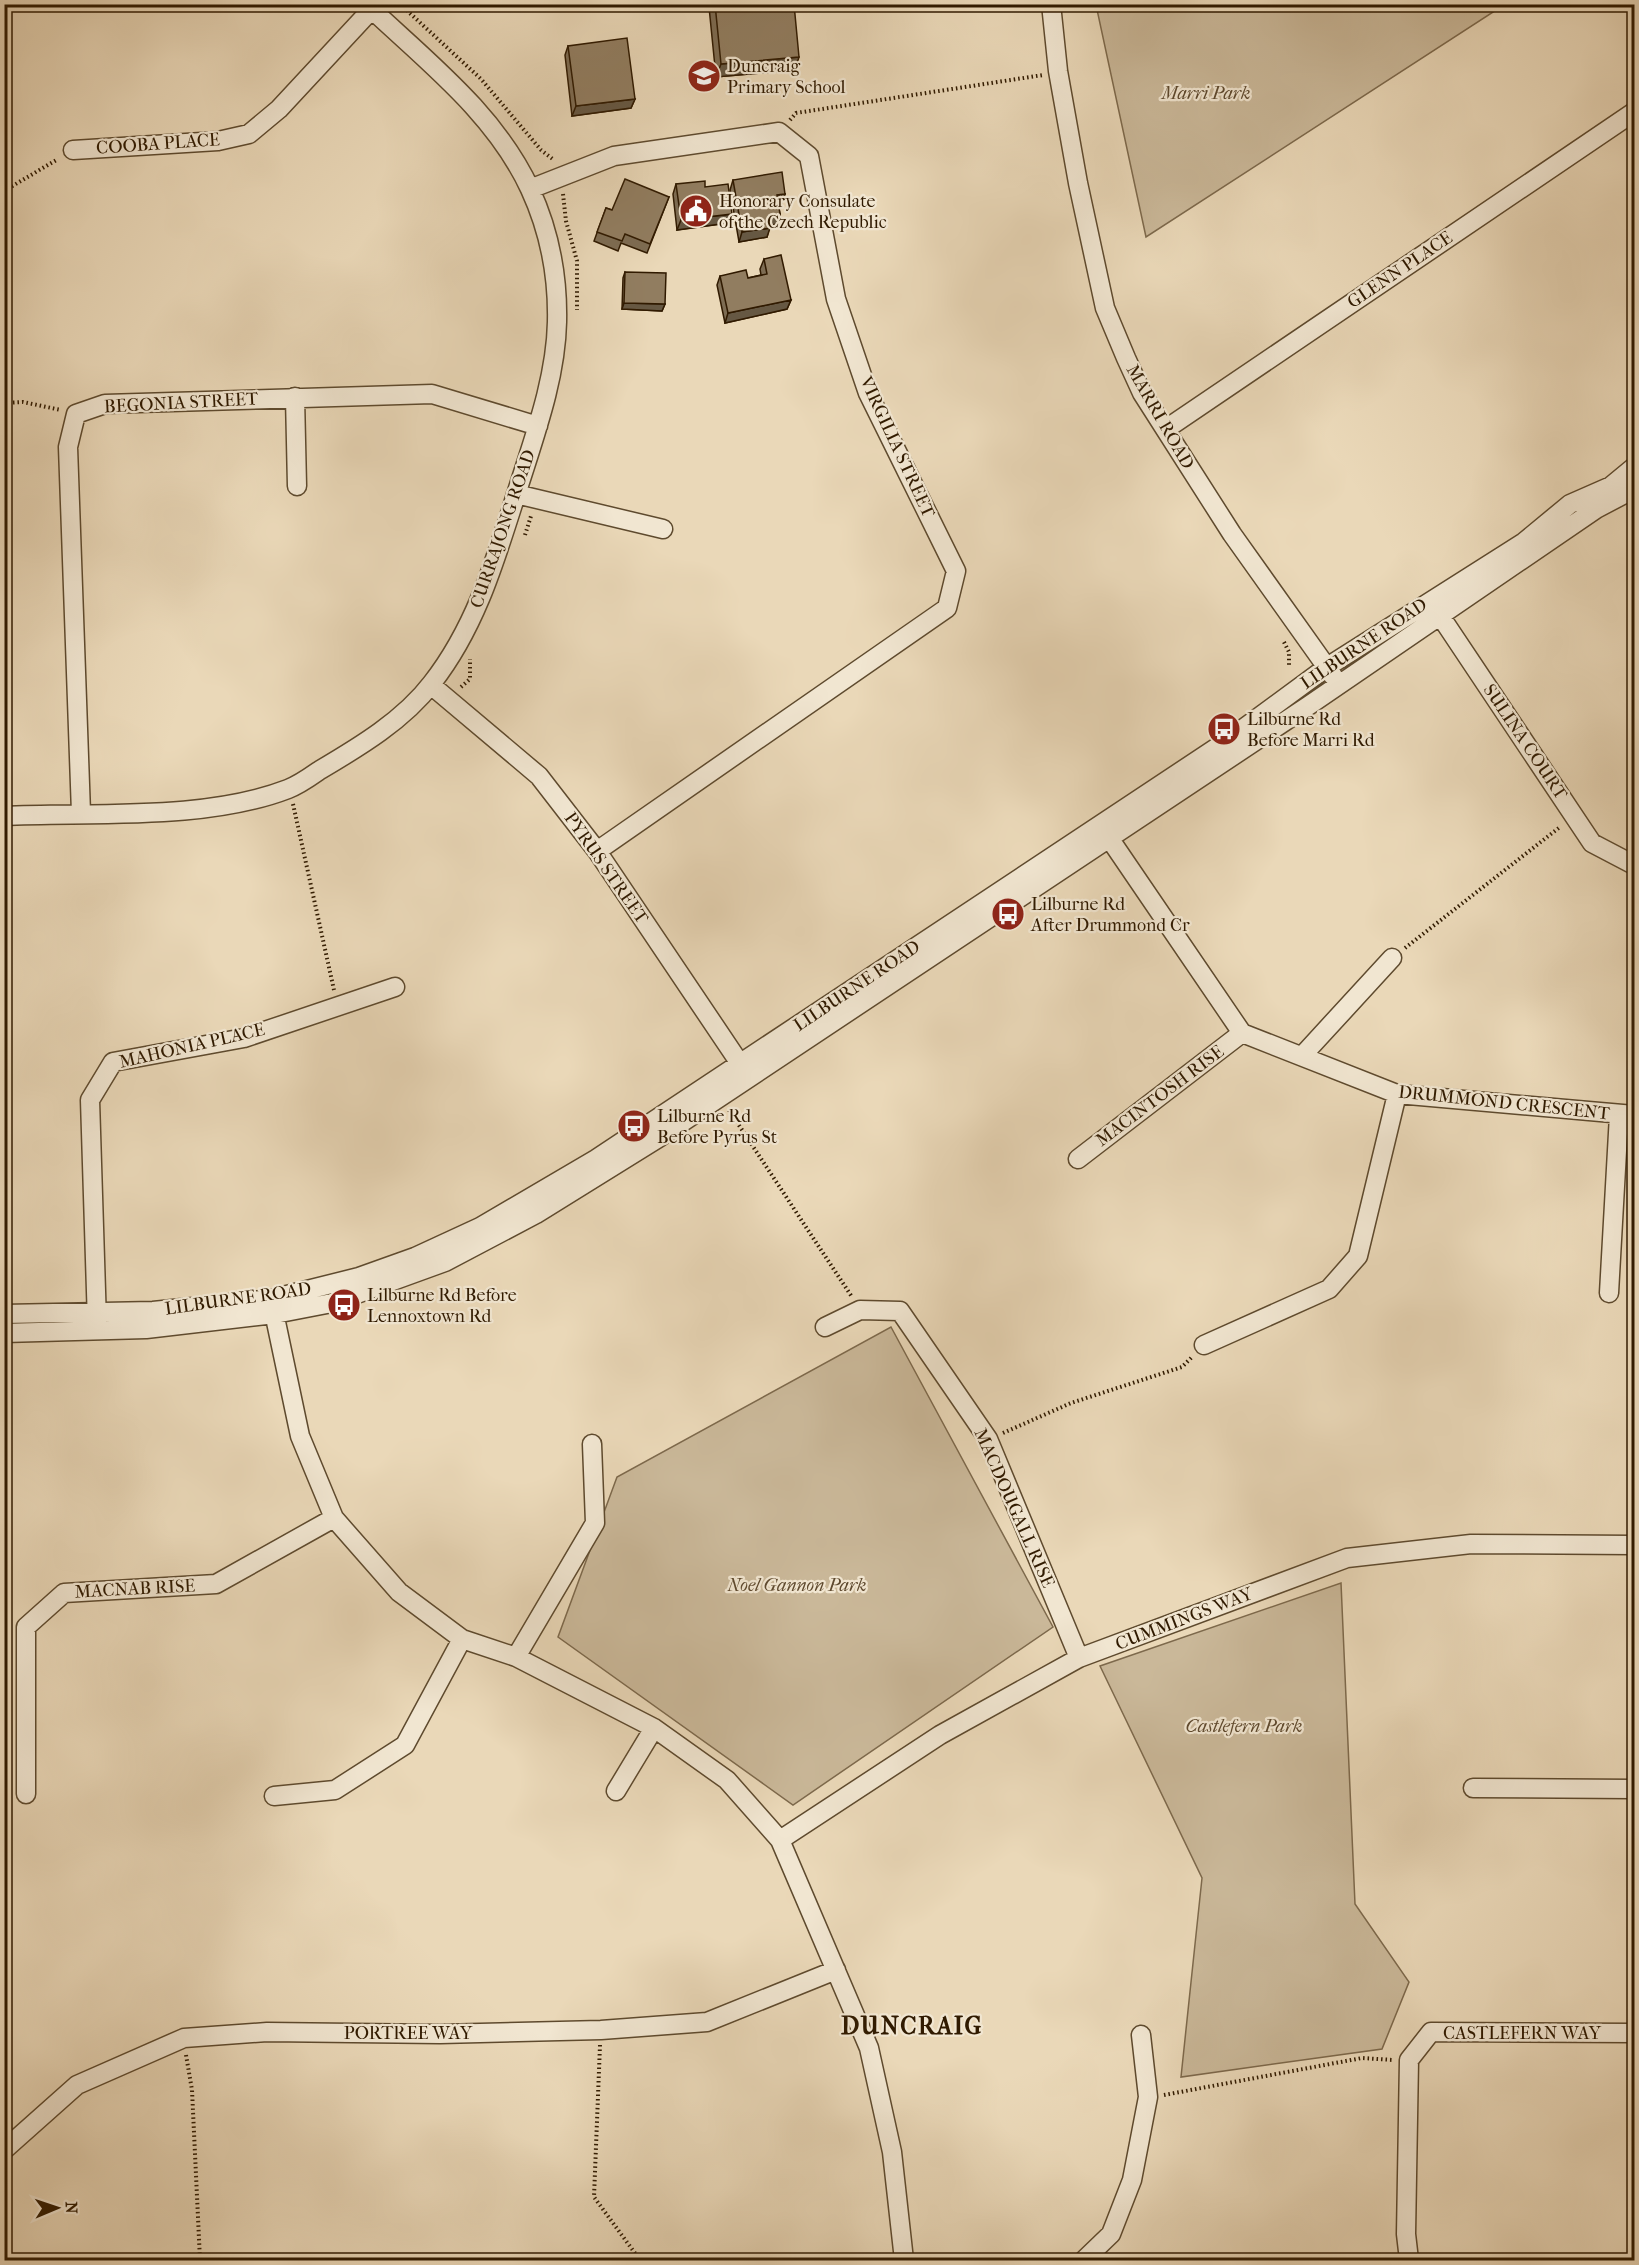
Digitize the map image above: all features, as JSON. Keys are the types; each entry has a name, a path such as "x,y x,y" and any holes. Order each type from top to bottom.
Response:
{"street":[{"name":"MARRI ROAD","path":"1051,4 1058,71 1078,183 1105,308 1142,393 1258,575 1339,684"},
{"name":"COOBA PLACE","path":"72,150 218,141 249,134 279,109 369,7"},
{"name":"CURRAJONG ROAD","path":"4,816 165,812 232,805 290,789 369,740 399,716 431,685 460,641 484,593 538,426 550,379 557,324 555,282 547,235 530,189 507,150 477,109 369,7"},
{"name":"GLENN PLACE","path":"1166,429 1635,112"},
{"path":"530,189 614,156 779,132"},
{"name":"VIRGILIA STREET","path":"597,851 947,608 956,571 868,393 836,299 809,156 779,132"},
{"name":"BEGONIA STREET","path":"76,414 105,404 432,394 538,426"},
{"path":"295,397 297,486"},
{"path":"76,414 68,447 81,813"},
{"name":"LILBURNE ROAD","path":"4,1314 332,1303 445,1262 592,1180 745,1071 1104,831 1339,684 1434,608 1524,543 1570,504 1611,486 1635,467"},
{"name":"LILBURNE ROAD","path":"1104,831 1327,667 1434,608 1596,509 1635,489"},
{"path":"516,494 663,529"},
{"name":"SULINA COURT","path":"1434,608 1592,843 1635,866"},
{"name":"PYRUS STREET","path":"431,685 539,776 597,851 745,1071"},
{"path":"1104,831 1242,1033"},
{"path":"1302,1056 1392,958"},
{"name":"MAHONIA PLACE","path":"97,1331 90,1100 113,1062 244,1038 394,987"},
{"name":"DRUMMOND CRESCENT","path":"1242,1033 1397,1094 1627,1115"},
{"name":"MACINTOSH RISE","path":"1078,1159 1242,1033"},
{"path":"1204,1346 1329,1289 1358,1256 1397,1094"},
{"path":"1609,1293 1627,1115"},
{"path":"273,1306 300,1436 334,1518 399,1592 462,1640 516,1657 654,1728 727,1780 780,1840 869,2048 892,2152 904,2260"},
{"name":"LILBURNE ROAD","path":"4,1334 206,1324 273,1306"},
{"name":"MACDOUGALL RISE","path":"825,1327 860,1310 900,1311 988,1439 1079,1658"},
{"path":"516,1657 595,1523 592,1444"},
{"name":"MACNAB RISE","path":"26,1794 26,1627 64,1593 216,1584 334,1518"},
{"name":"CUMMINGS WAY","path":"780,1840 940,1735 1079,1658 1347,1558 1471,1544 1635,1545"},
{"path":"274,1796 335,1790 405,1745 462,1640"},
{"path":"616,1791 654,1728"},
{"path":"1473,1788 1635,1789"},
{"name":"PORTREE WAY","path":"4,2150 77,2085 184,2038 267,2032 440,2034 601,2030 707,2022 836,1970"},
{"name":"CASTLEFERN WAY","path":"1408,2060 1431,2032 1635,2033"},
{"path":"1084,2260 1111,2234 1132,2180 1148,2097 1141,2035"},
{"path":"1408,2060 1406,2234 1409,2260"}],"path":[{"path":"400,4 481,79 541,150 554,158 576,261 577,314"},
{"path":"779,132 796,113 1050,74"},
{"path":"4,191 72,150"},
{"path":"4,403 23,402 76,414"},
{"path":"522,541 536,499"},
{"path":"449,700 470,679 470,658 476,649"},
{"path":"283,804 292,800 337,1007"},
{"path":"1392,958 1575,816"},
{"path":"729,1109 860,1310"},
{"path":"988,1439 1071,1403 1182,1367 1204,1346"},
{"path":"601,2030 594,2198 640,2260"},
{"path":"184,2038 192,2090 200,2260"},
{"path":"1148,2097 1362,2058 1408,2060"}],"green space":[{"name":"Marri Park","path":"1096,4 1504,5 1146,237"},
{"name":"Noel Gannon Park","path":"891,1327 1053,1627 793,1805 558,1637 617,1477"},
{"name":"Castlefern Park","path":"1341,1583 1355,1904 1409,1982 1382,2049 1181,2077 1202,1878 1100,1666"}],"building":[{"path":"715,4 794,4 799,57 721,64"},
{"path":"627,38 635,99 576,106 568,46"},
{"path":"782,172 785,194 777,195 780,214 768,216 770,228 742,232 733,180"},
{"path":"625,179 669,197 650,244 625,234 622,241 597,232 606,208 612,210"},
{"path":"705,181 705,187 728,184 732,214 681,220 676,184"},
{"path":"781,255 791,300 728,313 720,276 746,270 748,278 767,274 764,259"},
{"path":"625,272 666,273 665,304 624,303"}],"place":[{"name":"Duncraig Primary School","path":"704,76"},
{"name":"Honorary Consulate of the Czech Republic","path":"696,211"},
{"name":"Lilburne Rd Before Marri Rd","path":"1224,729"},
{"name":"Lilburne Rd After Drummond Cr","path":"1008,914"},
{"name":"Lilburne Rd Before Pyrus St","path":"634,1126"},
{"name":"Lilburne Rd Before Lennoxtown Rd","path":"344,1305"}],"district":[{"name":"DUNCRAIG","path":"912,2026"}]}
